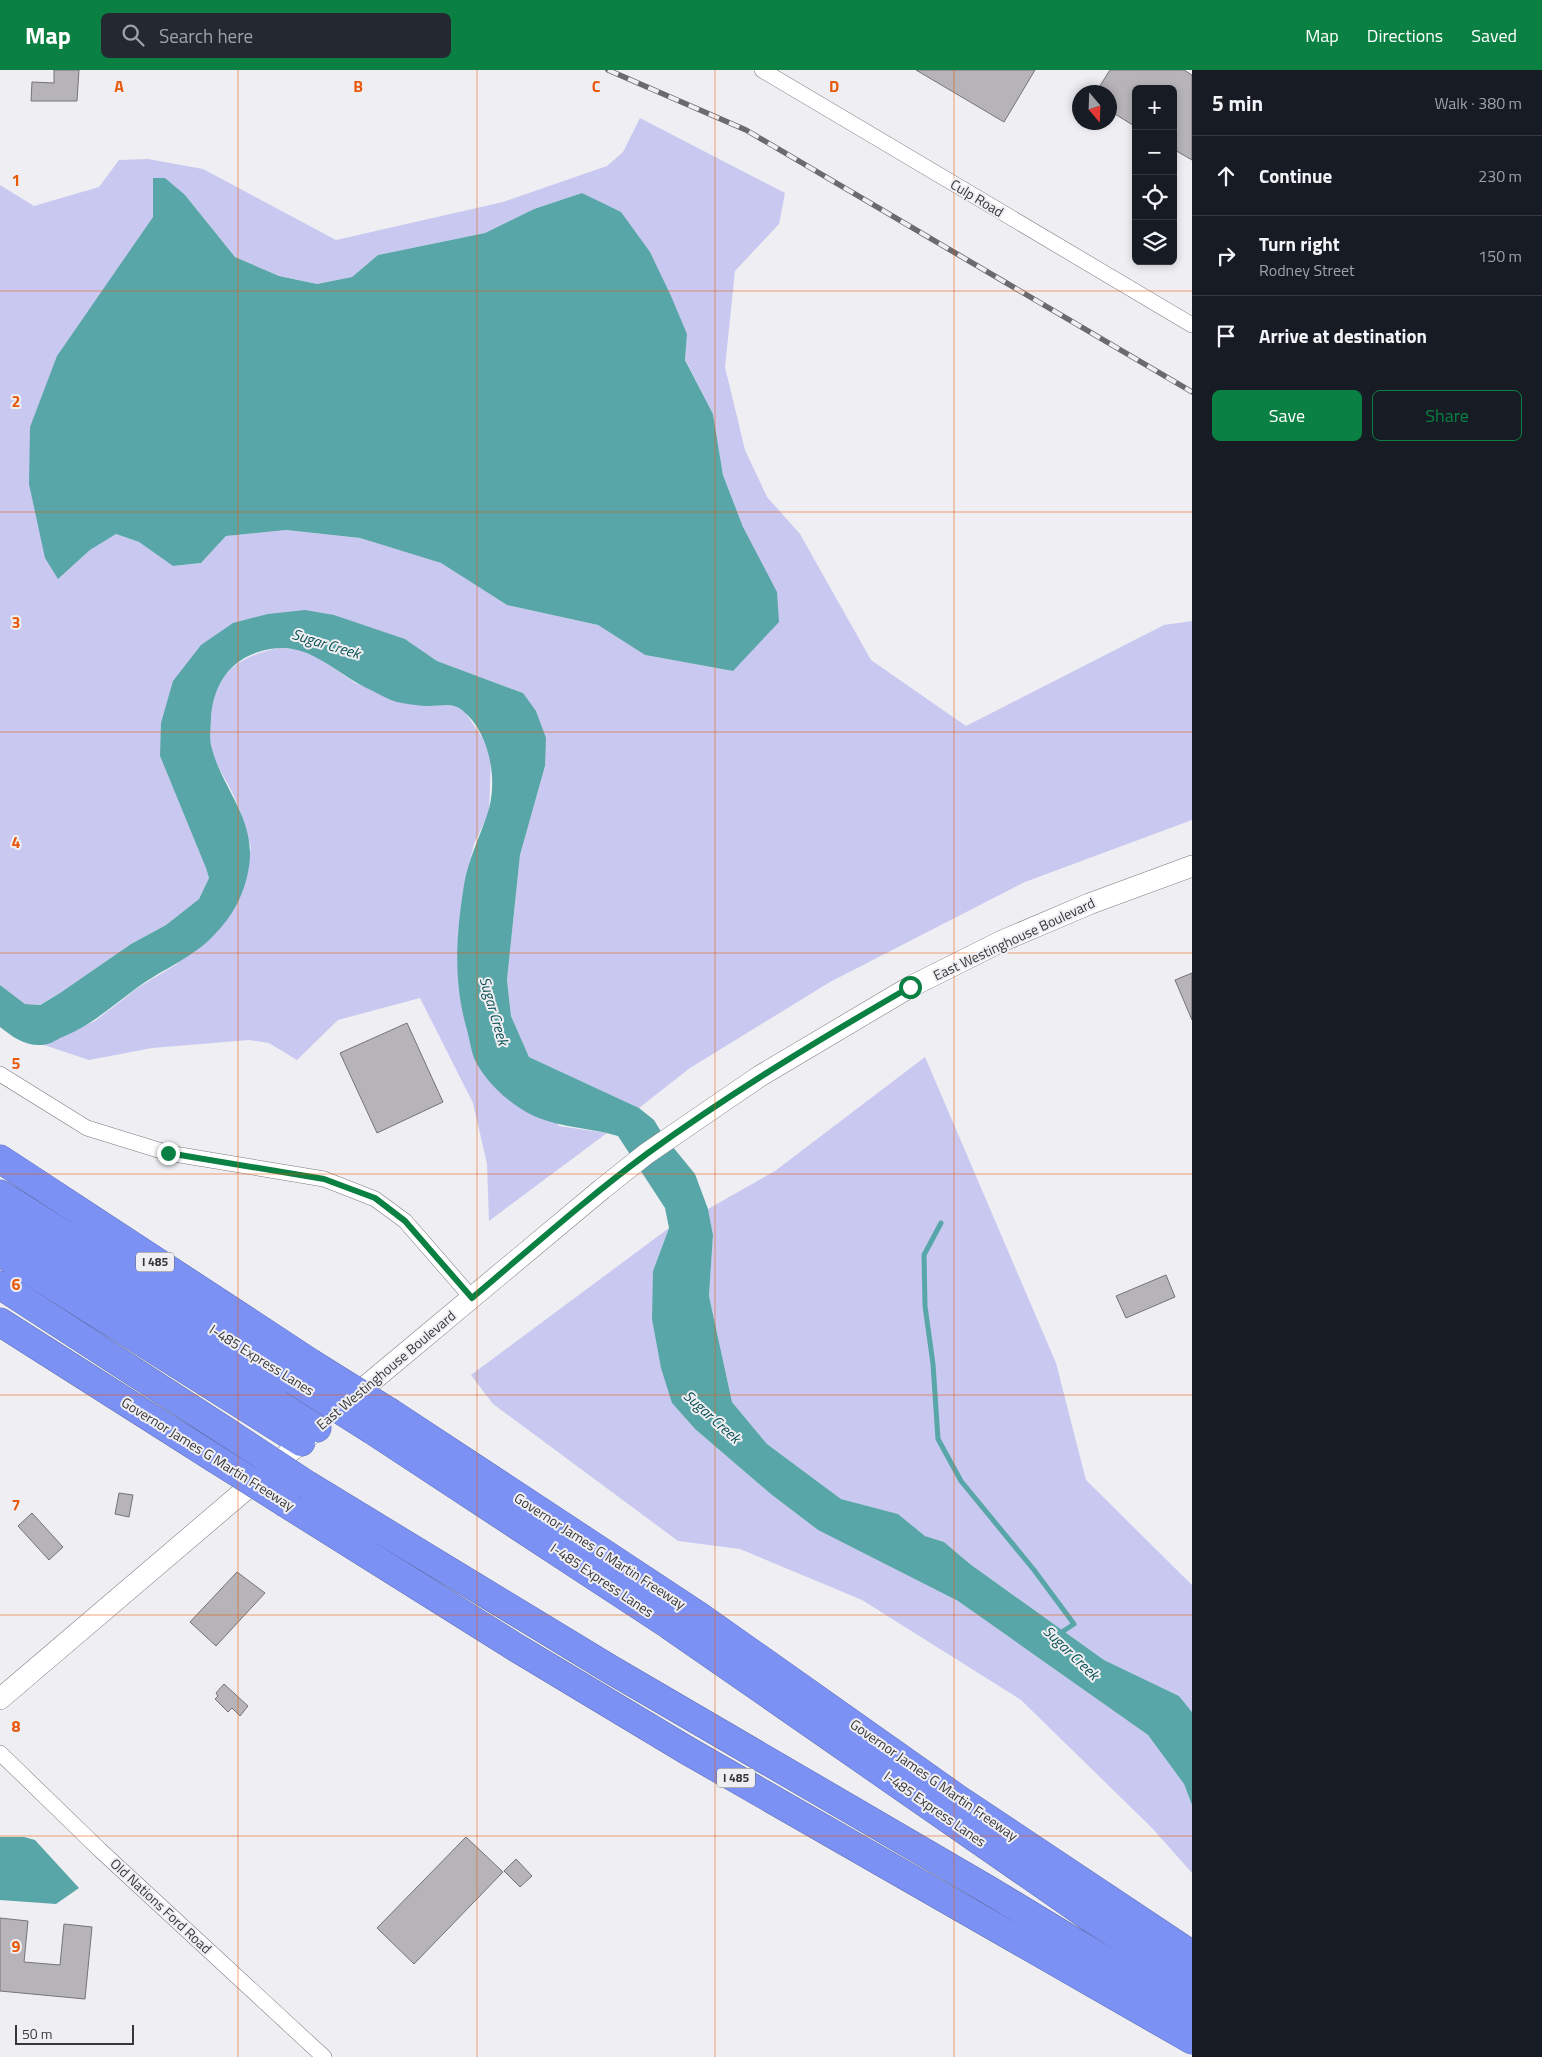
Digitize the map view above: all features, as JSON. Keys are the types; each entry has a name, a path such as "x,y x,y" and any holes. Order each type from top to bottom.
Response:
{"highway":[{"name":"Governor James G Martin Freeway","path":"0,1159 302,1371 699,1616 958,1798 1192,1955"},
{"name":"I-485 Express Lanes","path":"0,1194 302,1371"},
{"path":"0,1223 309,1435"},
{"path":"0,1252 309,1435"},
{"name":"I 485","path":"0,1285 309,1486 610,1669 987,1889 1192,2013"},
{"name":"Governor James G Martin Freeway","path":"0,1322 515,1647 688,1750 1192,2040"},
{"name":"I-485 Express Lanes","path":"382,1422 669,1625 1094,1920 1192,1983"},
{"path":"610,1669 841,1838"}],"main road":[{"name":"East Westinghouse Boulevard","path":"0,1699 309,1435 602,1189 685,1126 760,1076 910,987 1002,941 1089,904 1192,866"}],"street":[{"name":"Culp Road","path":"762,70 1192,325"},
{"path":"0,1074 87,1128 168,1153 324,1179 375,1198 405,1221 472,1298"},
{"name":"Old Nations Ford Road","path":"0,1753 100,1850 324,2057"}],"shaded area":[{"path":"640,118 785,193 779,224 735,271 725,367 745,450 767,497 800,534 871,660 966,726 1164,625 1192,621 1192,820 1025,882 830,982 690,1068 639,1108 529,1057 511,1016 507,980 520,855 545,766 523,693 437,661 405,639 333,615 268,614 160,756 209,878 199,899 166,925 131,944 60,993 39,1005 25,1004 0,985 0,185 34,206 99,187 119,160 148,159 203,169 336,240 503,202 607,166 623,152","holes":["153,178 185,195 235,257 279,276 317,284 352,277 378,255 485,233 534,209 583,193 687,334 685,359 713,414 723,475 743,527 733,671 645,655 598,625 507,605 441,563 360,538 286,530 226,536 201,563 173,566 139,542 116,534 90,550 59,578 121,265 153,217"]},
{"path":"278,648 299,649 319,658 355,683 430,706 452,704 465,712 483,739 491,759 489,812 474,844 465,881 458,936 559,1126 607,1133 489,1221 487,1164 473,1103 420,998 338,1020 297,1060 269,1043 249,1040 152,1048 89,1060 44,1045 95,1021 139,987 177,964 251,848 237,804 215,761 211,748 210,735 213,703 217,690 230,670 251,657"},
{"path":"925,1057 1056,1363 1086,1480 1192,1585 1192,1712 1179,1696 1104,1660 970,1564 944,1542 925,1536 898,1514 841,1499 767,1444 732,1402 709,1296 713,1235 708,1209 775,1171"},
{"path":"669,1228 653,1271 672,1403 695,1429 772,1495 818,1530 958,1601 1148,1735 1184,1784 1192,1805 1192,1873 1152,1828 1021,1700 862,1600 740,1549 678,1541 493,1404 471,1375"}],"water":[{"path":"153,178 165,178 185,195 235,257 279,276 317,284 352,277 378,255 485,233 534,209 582,193 621,212 650,252 687,334 685,360 713,414 723,475 743,527 777,592 779,622 733,671 645,655 598,625 507,605 441,563 360,538 286,530 226,536 201,563 173,566 139,542 116,534 90,550 58,579 45,558 29,484 30,427 57,356 153,217"},
{"name":"Sugar Creek","path":"305,610 334,615 405,639 437,661 523,693 536,711 546,738 545,766 520,855 507,980 511,1016 529,1057 639,1108 654,1120 663,1135 695,1174 708,1209 713,1235 709,1296 732,1402 767,1444 841,1499 898,1514 925,1536 944,1542 970,1564 1104,1660 1179,1696 1192,1712 1192,1805 1184,1784 1148,1735 958,1601 818,1530 772,1495 695,1429 672,1403 661,1368 652,1319 653,1271 669,1228 665,1208 618,1136 550,1122 528,1113 506,1098 492,1084 481,1070 473,1055 460,994 457,958 458,940 466,876 491,802 492,773 485,744 479,731 472,719 462,710 450,705 422,706 394,701 358,684 319,659 291,649 276,648 258,652 238,662 230,669 215,696 212,707 210,735 216,762 245,823 249,839 250,857 247,877 239,900 231,914 221,928 198,949 148,980 82,1028 49,1044 36,1045 19,1040 0,1027 0,985 25,1004 40,1005 131,944 166,925 199,899 209,878 160,756 161,723 173,681 201,645 233,623 268,614"},
{"path":"0,1837 24,1837 35,1840 79,1888 56,1904 0,1900"}],"building":[{"path":"54,70 79,70 77,101 31,101 32,82 54,83"},
{"path":"916,70 1035,70 1004,122"},
{"path":"1110,70 1184,70 1192,75 1192,160 1177,151 1177,85 1132,85 1132,125 1117,115 1117,85 1100,85"},
{"path":"1192,973 1192,1020 1175,980"},
{"path":"407,1023 443,1102 377,1133 340,1053"},
{"path":"1166,1275 1175,1297 1126,1318 1116,1296"},
{"path":"119,1493 133,1495 129,1517 115,1514"},
{"path":"32,1513 63,1547 49,1560 18,1526"},
{"path":"237,1572 265,1593 216,1646 190,1622"},
{"path":"224,1684 248,1706 240,1716 232,1708 228,1712 215,1699 218,1696 216,1693"},
{"path":"466,1837 503,1872 414,1964 377,1928"},
{"path":"516,1859 532,1876 520,1887 504,1871"},
{"path":"0,1918 28,1921 24,1962 60,1965 64,1924 92,1927 85,1999 0,1991"}],"waterway":[{"name":"Sugar Creek","path":"941,1223 924,1255 925,1306 933,1364 938,1439 961,1481 1034,1570 1074,1624 1059,1634"}],"railway":[{"path":"608,70 746,130 1192,392"}],"route":[{"path":"168,1153 324,1179 375,1198 405,1221 472,1298 646,1154 760,1076 910,987"}]}
